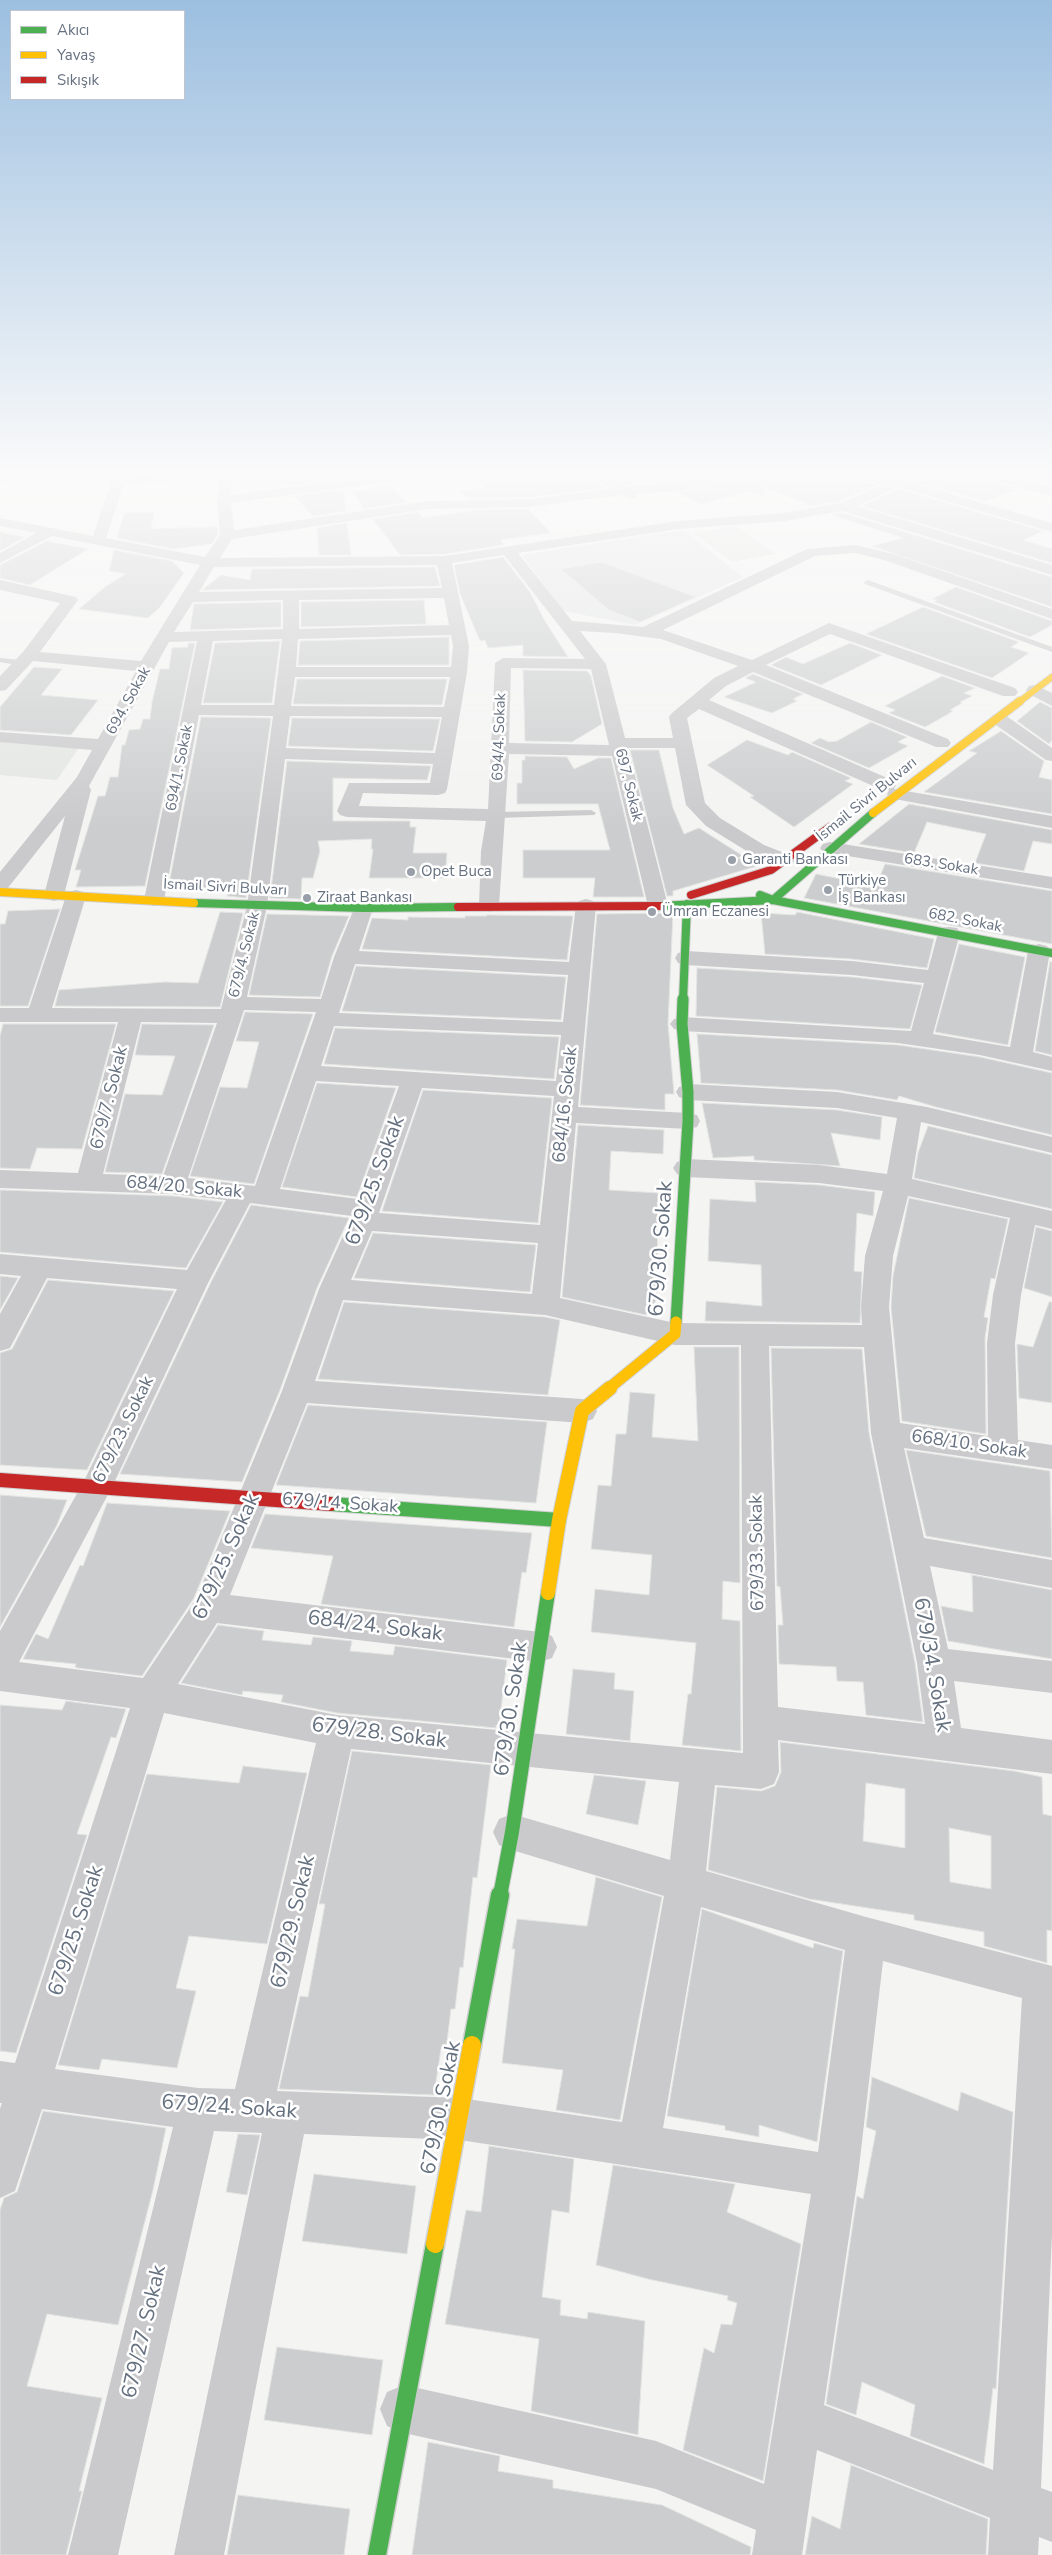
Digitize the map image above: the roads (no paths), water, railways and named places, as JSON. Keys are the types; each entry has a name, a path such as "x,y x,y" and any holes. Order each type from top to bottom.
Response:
{"street":[{"path":"0,686 25,659 70,600 34,592"},
{"name":"694. Sokak","path":"0,885 85,779 163,637 191,592"},
{"path":"542,592 598,664"},
{"path":"646,632 729,592"},
{"path":"990,592 1052,614"},
{"path":"188,597 449,593 458,630 477,664"},
{"name":"679/4. Sokak","path":"173,1185 232,1009 257,906 287,672 291,632 291,596"},
{"path":"568,626 615,628 664,635 753,666 942,743"},
{"path":"786,860 757,849 713,822 696,805 678,717 696,700 720,682 829,628 1008,693"},
{"path":"163,637 291,632 458,630"},
{"name":"694/1. Sokak","path":"154,900 206,635"},
{"path":"25,659 148,667"},
{"path":"287,672 477,664 598,664"},
{"path":"477,664 452,712 438,789 356,788 347,811 497,815"},
{"name":"694/4. Sokak","path":"477,664 498,748 497,815 491,851 489,906"},
{"name":"697. Sokak","path":"598,664 658,906"},
{"name":"İsmail Sivri Bulvarı","path":"0,892 257,906 363,908 658,906 772,900 830,848 889,787 999,719 1052,678"},
{"path":"1035,690 1052,701"},
{"path":"696,700 889,787 1052,822"},
{"path":"191,710 452,712"},
{"path":"999,719 1052,756"},
{"path":"0,737 104,745"},
{"path":"498,748 619,747 684,743"},
{"path":"276,753 443,759"},
{"path":"54,895 85,779"},
{"name":"İsmail Sivri Bulvarı","path":"658,906 771,870 839,820"},
{"name":"683. Sokak","path":"830,848 1052,883"},
{"name":"682. Sokak","path":"728,883 772,900 1046,952"},
{"path":"38,1015 76,896"},
{"name":"679/30. Sokak","path":"377,2555 460,2119 512,1832 526,1751 559,1520 582,1411 675,1334 688,1121 688,1092 682,1024 687,904"},
{"name":"684/16. Sokak","path":"545,1305 586,905"},
{"name":"679/23. Sokak","path":"0,1664 96,1487 195,1281 254,1194 306,1073 329,1013 345,956 363,908"},
{"path":"920,1039 949,933"},
{"path":"1020,1057 1046,952"},
{"path":"345,956 580,969"},
{"path":"686,958 852,968 936,978"},
{"path":"0,1015 131,1016 232,1009 329,1013 574,1029"},
{"name":"679/7. Sokak","path":"89,1180 131,1016"},
{"path":"682,1024 823,1030 920,1039 1052,1064"},
{"path":"306,1073 566,1089"},
{"name":"679/25. Sokak","path":"0,2176 14,2083 152,1695 209,1607 297,1390 333,1289 365,1215 413,1080"},
{"path":"688,1092 798,1096 837,1100 910,1112 1052,1145"},
{"name":"679/34. Sokak","path":"759,1720 945,1742 934,1663 886,1433 875,1307 879,1256 898,1185 910,1112"},
{"path":"564,1114 688,1121"},
{"path":"686,1168 864,1178 1052,1220"},
{"name":"684/20. Sokak","path":"0,1179 89,1180 173,1185 254,1194 365,1215 553,1235"},
{"path":"1003,1448 1001,1343 1007,1295 1024,1213"},
{"path":"0,1264 38,1269 195,1281"},
{"path":"0,1340 38,1269"},
{"path":"333,1289 545,1305 675,1334 877,1336"},
{"name":"679/33. Sokak","path":"755,1335 761,1772"},
{"path":"297,1390 582,1411"},
{"name":"668/10. Sokak","path":"886,1433 1003,1448 1052,1457"},
{"name":"679/14. Sokak","path":"0,1480 559,1520"},
{"path":"909,1549 1052,1574"},
{"name":"684/24. Sokak","path":"209,1607 540,1647"},
{"path":"934,1663 1052,1677"},
{"name":"679/28. Sokak","path":"0,1675 152,1695 337,1731 526,1751 761,1772"},
{"name":"679/29. Sokak","path":"269,2113 337,1731"},
{"path":"945,1742 1052,1757"},
{"path":"639,2146 686,1883 699,1767"},
{"path":"512,1832 866,1937 1048,1984 1034,2510 1013,2555"},
{"path":"404,2409 656,2465 780,2535 836,2176 866,1937"},
{"name":"679/24. Sokak","path":"14,2083 198,2109 460,2119 836,2176"},
{"name":"679/27. Sokak","path":"93,2555 198,2109"},
{"path":"199,2555 269,2113"},
{"path":"799,2419 1034,2510"}],"lane":[{"path":"896,592 1052,650"},
{"path":"0,660 25,659"},
{"path":"497,815 591,813"}],"place":[{"name":"Garanti Bankası","path":"732,860"},
{"name":"Opet Buca","path":"411,872"},
{"name":"Türkiye İş Bankası","path":"828,890"},
{"name":"Ziraat Bankası","path":"307,898"},
{"name":"Ümran Eczanesi","path":"652,912"}]}
